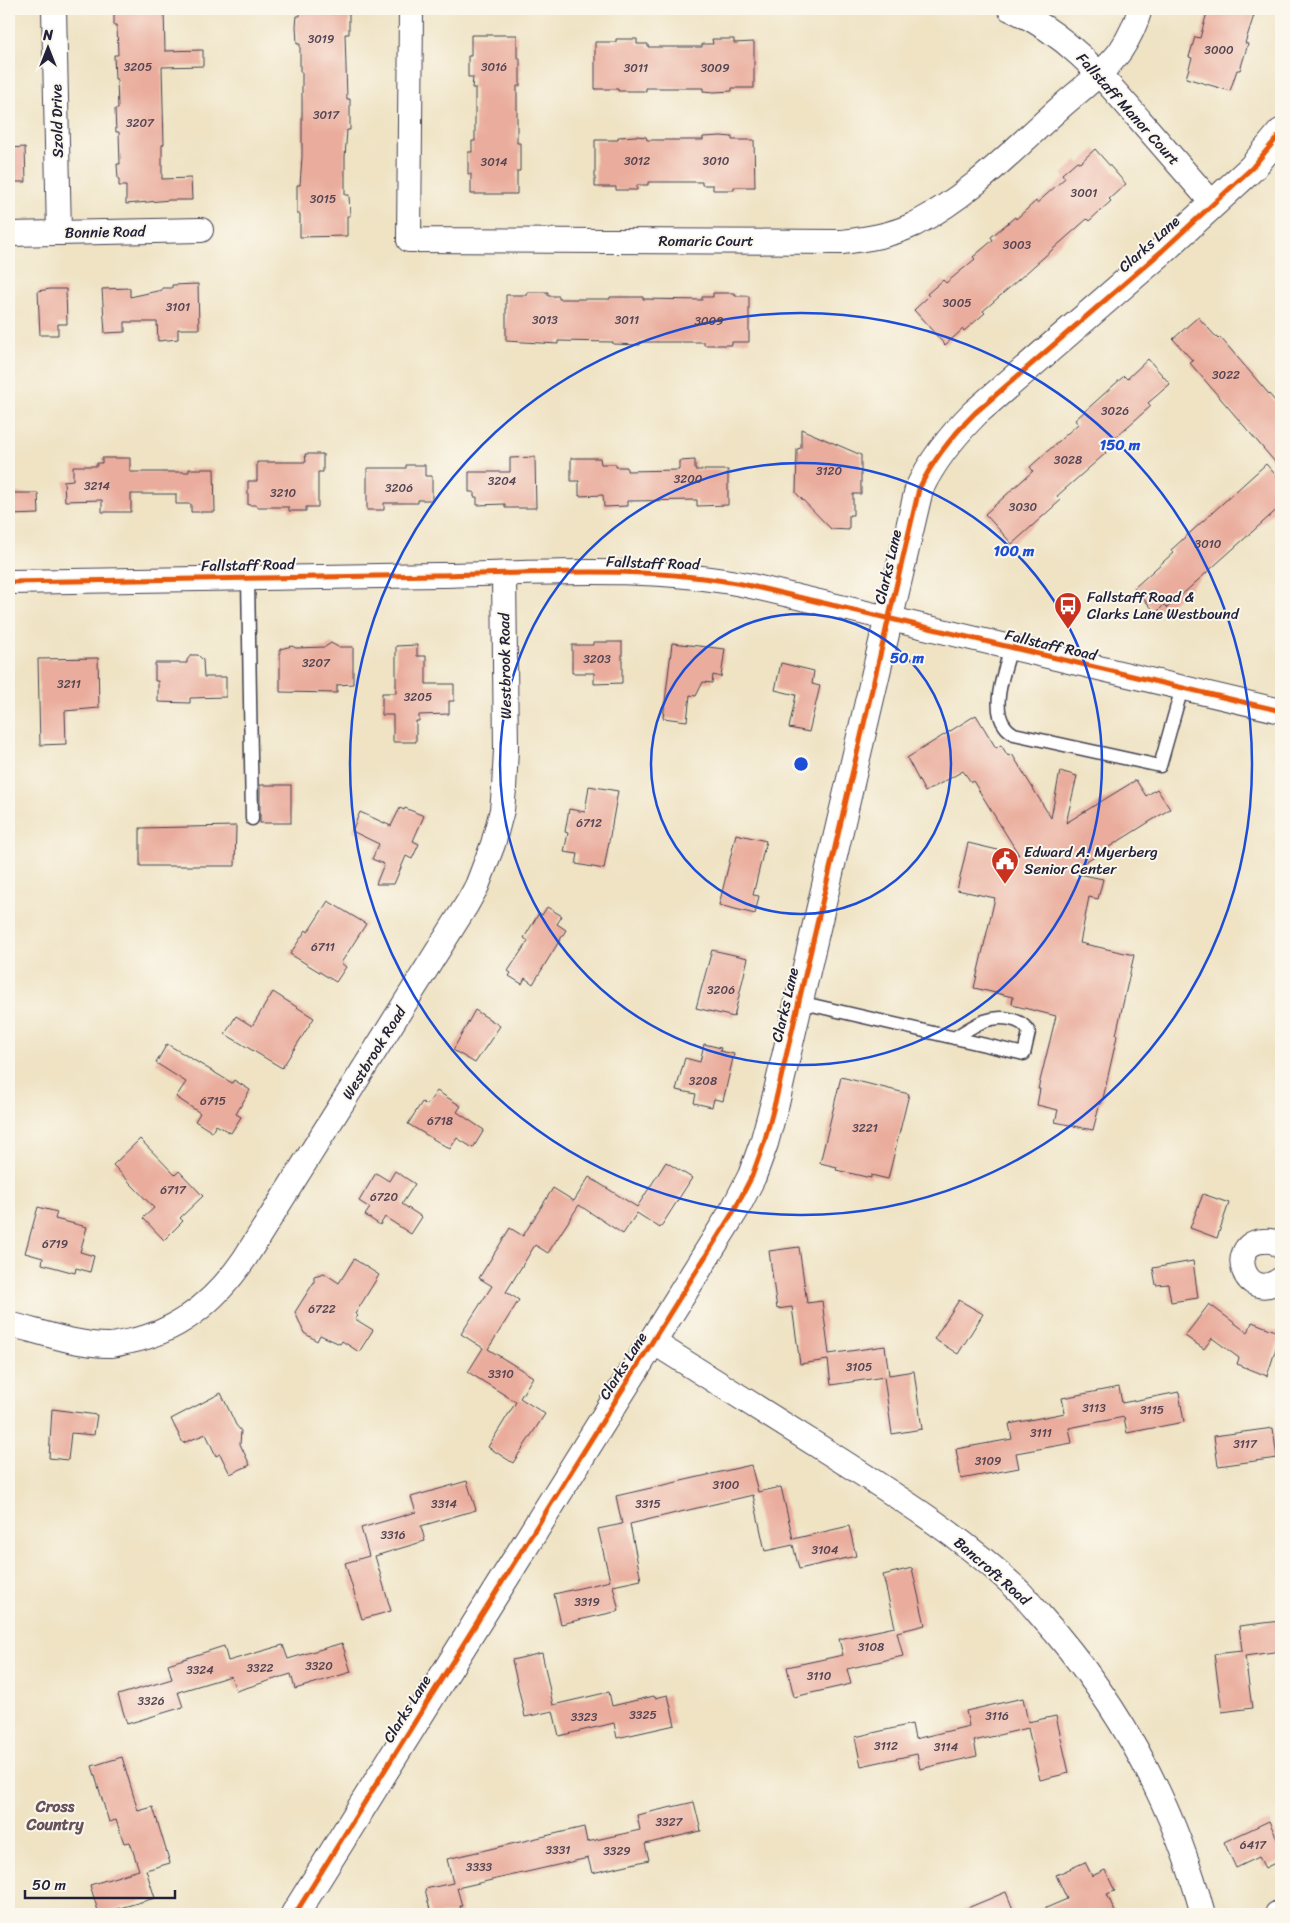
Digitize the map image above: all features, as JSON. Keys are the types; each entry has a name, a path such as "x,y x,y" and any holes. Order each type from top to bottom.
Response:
{"street":[{"name":"Szold Drive","path":"54,9 59,233"},
{"name":"Romaric Court","path":"411,9 409,240 842,242 870,239 895,233 923,220 964,193 1099,73 1121,51 1137,20 1140,9"},
{"name":"Fallstaff Manor Court","path":"1010,9 1043,26 1069,45 1099,73 1213,204"},
{"name":"Clarks Lane","path":"295,1914 653,1342 735,1209 752,1176 769,1125 799,1002 919,489 929,467 947,442 975,413 1162,251 1252,168 1281,133"},
{"name":"Bonnie Road","path":"9,234 202,230"},
{"name":"Fallstaff Road","path":"9,582 651,572 703,577 751,586 1281,711"},
{"name":"Westbrook Road","path":"9,1324 80,1342 110,1345 137,1340 162,1332 187,1318 208,1302 228,1282 244,1258 467,904 486,864 498,826 504,789 506,749 504,574"},
{"path":"1279,1283 1266,1286 1256,1284 1248,1279 1243,1271 1242,1261 1244,1252 1251,1245 1259,1241 1269,1240 1281,1247"},
{"name":"Bancroft Road","path":"653,1342 903,1500 944,1530 1019,1592 1077,1658 1113,1708 1141,1757 1176,1832 1203,1914"},
{"path":"1277,1914 1281,1912"}],"lane":[{"path":"248,578 252,819"},
{"path":"1011,648 999,694 999,712 1004,726 1014,734 1160,766 1182,688"},
{"path":"799,1002 954,1038 1024,1054 1029,1032 1019,1021 1001,1017 992,1018 954,1038"}],"building":[{"path":"114,9 164,9 165,51 203,50 203,66 162,67 164,144 162,145 162,179 191,178 192,200 126,204 126,186 119,186 117,164 120,164 119,132 116,132 115,109 118,109 114,55 118,55 117,25 114,25"},
{"path":"300,9 347,9 347,13 349,13 349,34 345,34 347,99 350,99 350,130 347,130 345,157 345,195 349,195 350,216 347,216 347,236 300,237 300,214 297,214 297,185 300,185 302,157 302,72 300,72 300,44 297,44 296,26 297,16 300,16"},
{"path":"1208,9 1256,9 1245,43 1248,44 1240,70 1237,70 1230,91 1186,78 1192,58 1189,57 1195,37 1200,38"},
{"path":"471,35 517,35 517,58 520,58 520,86 517,86 517,143 520,143 520,171 517,171 517,194 471,194 471,174 468,174 468,152 472,152 472,141 475,141 475,88 472,88 473,77 468,77"},
{"path":"616,39 637,39 637,44 648,44 648,47 702,47 702,44 713,44 712,39 734,39 734,43 754,42 754,88 732,88 732,91 714,92 703,91 703,88 646,88 646,91 595,89 595,42 616,42"},
{"path":"721,136 732,137 732,140 754,140 755,187 713,190 713,185 702,185 702,182 648,182 648,185 637,185 637,190 595,187 595,140 618,140 618,137 646,137 647,140 703,140 703,137"},
{"path":"25,147 26,182 9,182 9,148"},
{"path":"1095,149 1126,184 1089,221 1087,219 983,311 985,313 945,345 914,310 929,296 927,294 943,280 946,283 975,259 973,257 993,240 991,237 1015,217 1016,219 1036,201 1037,203 1065,178 1062,174 1077,161 1080,163"},
{"path":"198,284 199,329 178,329 178,339 158,341 157,322 125,322 125,332 105,333 102,289 130,288 130,297 162,290 162,288 172,288 172,285"},
{"path":"66,289 67,324 58,324 58,335 40,335 38,291"},
{"path":"527,292 548,292 548,296 559,296 559,299 643,297 643,299 702,300 702,297 713,297 713,293 735,293 735,296 749,296 749,342 732,342 732,345 704,345 704,342 640,342 640,345 613,344 613,342 558,341 558,344 506,341 506,295 527,295"},
{"path":"1198,317 1218,339 1220,337 1281,408 1281,469 1190,363 1193,361 1173,339"},
{"path":"1148,359 1170,384 1148,403 1151,406 1102,449 1106,453 1057,496 1061,500 1012,544 985,514 1033,471 1030,467 1078,424 1075,420 1124,376 1127,379"},
{"path":"801,429 861,455 861,494 853,494 853,515 849,515 849,530 831,529 796,493 797,449 801,448"},
{"path":"305,454 323,454 323,472 318,472 318,507 306,507 306,511 289,511 289,507 257,507 257,505 248,505 248,481 257,481 257,462 306,462"},
{"path":"535,457 536,508 505,508 505,504 477,505 477,497 474,497 474,492 469,492 469,472 510,472 510,458"},
{"path":"102,458 130,458 130,472 189,472 189,469 214,469 215,512 191,512 191,504 176,504 176,494 131,494 131,512 102,512 102,500 65,501 64,481 73,480 73,466 97,466 97,463 102,463"},
{"path":"571,458 600,458 601,464 616,464 616,467 627,467 627,471 679,470 679,461 695,460 695,470 728,470 728,505 697,506 697,500 627,501 627,506 604,507 603,495 579,496 579,481 571,481"},
{"path":"1266,464 1281,481 1281,506 1167,608 1164,605 1156,613 1134,588 1173,553 1171,550"},
{"path":"406,465 425,465 425,476 432,476 432,500 418,500 418,503 384,503 384,510 367,510 367,468 406,468"},
{"path":"9,493 38,493 39,514 9,515"},
{"path":"593,642 622,642 622,683 594,684 594,673 572,673 572,645 593,645"},
{"path":"331,643 338,647 353,647 353,684 337,685 337,693 280,692 280,649 292,646 296,648 325,647"},
{"path":"672,643 725,649 721,677 713,675 712,683 703,682 696,696 690,695 687,721 663,718"},
{"path":"417,645 417,656 426,656 426,684 454,684 454,701 449,701 449,714 419,715 419,721 416,721 416,742 393,742 393,715 382,715 382,693 396,693 396,646"},
{"path":"191,655 198,655 203,660 204,677 226,677 226,697 190,698 190,703 158,702 158,681 155,681 155,663 187,663"},
{"path":"98,658 99,708 65,711 66,744 40,745 38,659"},
{"path":"781,663 814,671 812,684 820,686 809,732 789,728 796,695 775,690"},
{"path":"976,715 996,748 1001,745 1008,756 1012,754 1051,818 1060,771 1077,776 1066,823 1136,780 1146,796 1157,789 1170,809 1069,872 1103,879 1098,899 1089,897 1080,943 1134,955 1102,1103 1100,1103 1093,1130 1055,1122 1058,1110 1037,1105 1040,1089 1038,1089 1056,1016 1016,1006 1012,1004 1013,997 974,988 995,898 957,890 968,843 1019,855 973,781 971,782 963,771 925,792 907,758"},
{"path":"260,785 291,785 291,823 260,823"},
{"path":"589,786 618,791 604,869 576,864 578,854 564,852 568,833 565,832 569,809 585,812"},
{"path":"400,808 404,810 405,808 424,816 413,841 419,844 412,859 406,856 394,884 376,884 384,864 372,859 379,844 352,831 360,812 391,826"},
{"path":"236,826 235,866 140,866 140,828"},
{"path":"736,834 766,841 753,895 759,896 755,914 719,905"},
{"path":"328,901 366,924 341,963 346,967 336,982 290,954 306,930 308,932"},
{"path":"547,907 562,916 557,924 566,930 533,984 525,978 522,984 509,976 511,973 508,971 528,941 524,938 539,913 542,915"},
{"path":"712,950 748,958 734,1017 696,1008"},
{"path":"273,992 314,1018 282,1068 225,1034 236,1016 252,1026"},
{"path":"475,1010 500,1026 475,1063 453,1050"},
{"path":"167,1044 232,1083 234,1080 250,1090 236,1114 241,1117 231,1133 216,1125 212,1132 195,1121 200,1113 176,1097 186,1082 156,1063"},
{"path":"704,1044 721,1048 720,1051 734,1054 723,1101 714,1099 712,1107 694,1103 696,1094 676,1090 685,1058 700,1062"},
{"path":"841,1077 909,1094 888,1179 871,1175 871,1178 836,1170 837,1167 820,1163"},
{"path":"437,1091 461,1106 457,1112 484,1130 473,1148 457,1138 450,1149 408,1124 422,1102 427,1105"},
{"path":"140,1139 175,1175 179,1171 203,1196 180,1218 183,1221 164,1240 143,1218 154,1208 113,1165"},
{"path":"666,1162 692,1178 660,1228 637,1213 623,1234 579,1205 548,1253 535,1245 506,1292 519,1300 488,1349 533,1377 520,1398 545,1414 513,1463 488,1447 516,1402 468,1372 483,1348 461,1334 492,1286 479,1278 510,1228 523,1236 553,1188 574,1201 589,1177 637,1207"},
{"path":"395,1171 415,1184 402,1204 422,1217 411,1234 385,1217 380,1225 365,1215 370,1208 359,1201 376,1173 389,1181"},
{"path":"1203,1194 1229,1203 1217,1238 1190,1228"},
{"path":"38,1207 57,1212 55,1219 87,1227 80,1252 94,1256 90,1272 76,1268 75,1273 42,1264 43,1258 25,1253"},
{"path":"799,1247 807,1303 822,1301 829,1354 885,1346 889,1375 914,1371 922,1429 892,1434 884,1377 831,1385 828,1360 800,1364 792,1307 777,1309 769,1251"},
{"path":"354,1259 379,1275 355,1314 358,1316 355,1319 373,1330 359,1352 342,1341 340,1344 320,1335 317,1341 304,1333 295,1312 314,1282 314,1276 324,1273 339,1283"},
{"path":"1193,1261 1198,1298 1171,1302 1168,1284 1156,1285 1153,1268"},
{"path":"959,1300 983,1314 958,1354 934,1339"},
{"path":"1209,1304 1248,1333 1252,1322 1281,1333 1267,1376 1237,1364 1239,1358 1212,1338 1204,1349 1185,1336"},
{"path":"1119,1387 1122,1403 1179,1392 1184,1422 1127,1433 1124,1417 1069,1428 1072,1443 1016,1453 1019,1468 961,1479 956,1449 1012,1439 1009,1424 1065,1413 1062,1398"},
{"path":"221,1393 236,1425 241,1431 240,1444 250,1465 230,1474 220,1454 216,1456 206,1434 183,1443 171,1419"},
{"path":"52,1409 97,1415 94,1435 71,1433 68,1460 49,1458"},
{"path":"1273,1428 1277,1458 1218,1466 1214,1436"},
{"path":"751,1465 758,1492 781,1487 793,1539 849,1526 856,1556 799,1569 793,1545 765,1551 753,1495 630,1524 641,1580 613,1586 619,1611 561,1624 554,1594 610,1581 598,1529 622,1524 616,1496"},
{"path":"467,1481 476,1510 421,1526 425,1541 375,1556 391,1611 362,1619 345,1563 369,1556 361,1528 416,1512 411,1497"},
{"path":"912,1568 925,1625 897,1632 903,1656 847,1669 851,1684 794,1697 787,1667 843,1655 839,1639 895,1627 883,1575"},
{"path":"1281,1621 1281,1651 1245,1656 1252,1708 1222,1712 1214,1654 1242,1651 1239,1626"},
{"path":"342,1643 351,1672 295,1689 291,1674 236,1691 231,1676 178,1692 183,1707 127,1724 118,1695 172,1679 168,1664 224,1646 228,1661 283,1645 288,1659"},
{"path":"542,1653 553,1705 609,1692 612,1706 654,1696 655,1698 668,1695 675,1725 617,1738 614,1723 559,1736 553,1711 525,1717 512,1660"},
{"path":"1023,1698 1028,1722 1056,1716 1069,1773 1040,1780 1028,1728 974,1741 977,1756 920,1769 917,1754 861,1766 855,1737 912,1724 915,1739 969,1726 966,1711"},
{"path":"122,1757 138,1811 153,1807 170,1863 146,1870 155,1898 99,1914 90,1885 139,1870 130,1842 124,1843 116,1820 109,1822 92,1766"},
{"path":"694,1802 701,1831 645,1844 649,1860 592,1873 588,1858 457,1888 462,1906 460,1906 462,1914 431,1914 425,1889 453,1883 447,1859 584,1827 587,1842 640,1830 637,1815"},
{"path":"1269,1821 1281,1848 1281,1860 1265,1868 1259,1857 1236,1868 1224,1842"},
{"path":"1085,1862 1092,1876 1105,1870 1115,1891 1107,1894 1116,1914 1032,1914 1067,1899 1056,1875"},
{"path":"1006,1892 1015,1914 953,1914"}],"cycle path":[{"path":"295,1914 735,1209 752,1176 764,1143 776,1099 919,489 924,478 944,448 975,413 1162,251 1252,168 1281,133"},
{"path":"9,582 559,572 675,575 751,586 1281,711"}],"place":[{"name":"Fallstaff Road & Clarks Lane Westbound","path":"1068,630"},
{"name":"Edward A. Myerberg Senior Center","path":"1005,885"}],"district":[{"name":"Cross Country","path":"55,1815"}]}
